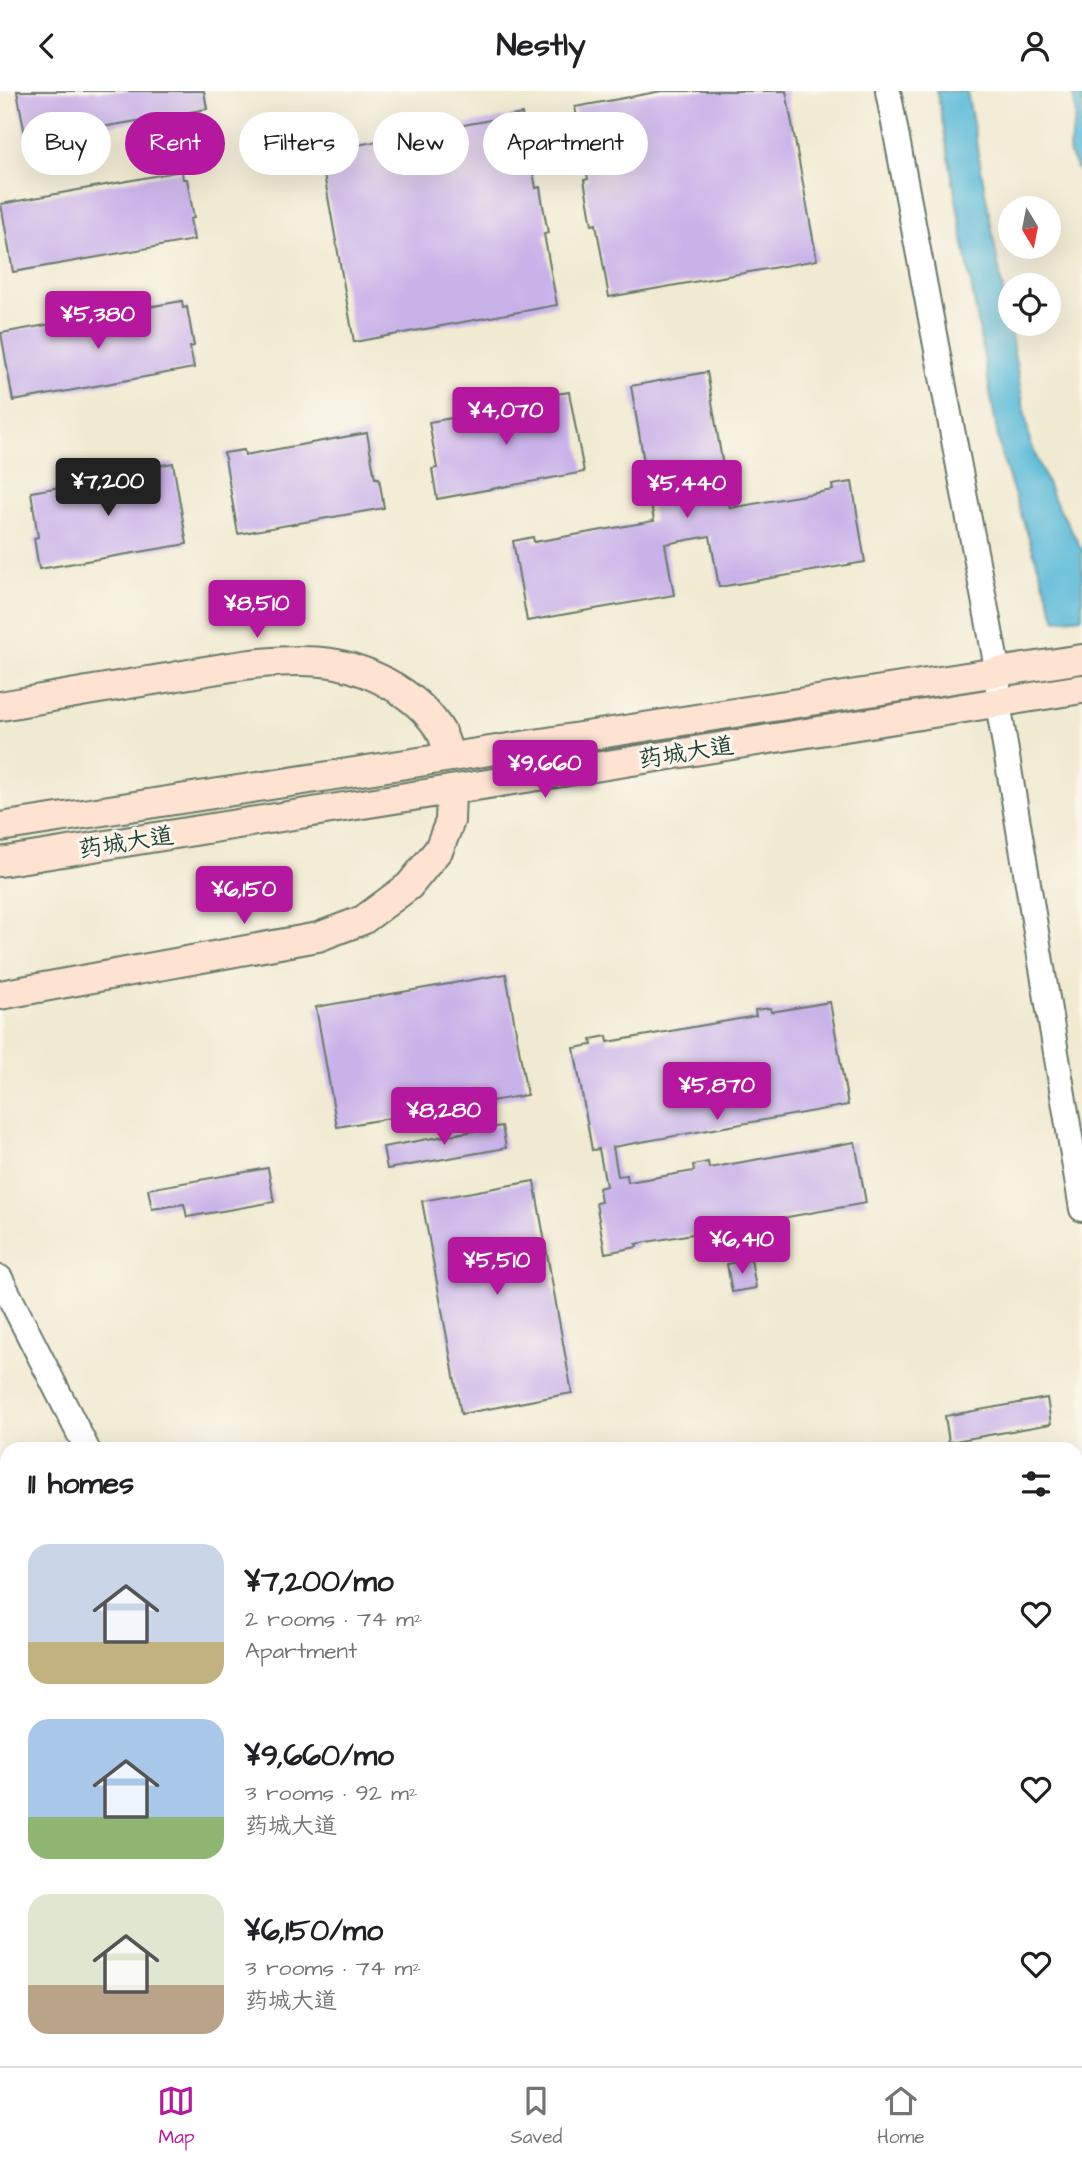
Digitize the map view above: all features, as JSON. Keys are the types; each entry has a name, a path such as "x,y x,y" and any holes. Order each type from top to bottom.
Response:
{"main road":[{"name":"药城大道","path":"0,827 1082,659"},
{"path":"0,706 235,666 285,662 337,664 370,675 403,692 424,710 442,733 450,757"},
{"name":"药城大道","path":"0,862 1082,689"},
{"path":"0,995 318,937 363,920 409,886 439,849 450,821 451,790"}],"street":[{"path":"888,91 998,673 998,703 1082,1209"},
{"path":"0,1277 83,1442"}],"water":[{"path":"937,91 967,91 1000,273 998,336 1011,336 1030,442 1051,493 1082,550 1082,617 1056,620 1001,454"},
{"path":"1073,91 1082,91 1082,177 1070,156 1069,147 1076,117"}],"building":[{"path":"17,91 204,91 207,109 189,112 125,112 125,123 111,125 111,112 21,113"},
{"path":"662,91 786,91 817,260 609,297 596,224 592,225 584,180 588,179 587,175 648,175 648,112 576,112 575,107"},
{"path":"483,121 483,175 534,175 536,188 540,187 548,233 544,234 557,305 354,342 324,175 359,175 359,145 373,142 373,175 469,175 469,124"},
{"path":"160,175 182,175 183,179 187,179 194,218 190,219 194,240 13,272 1,204"},
{"path":"182,301 183,308 187,307 194,346 190,347 194,368 13,401 1,333"},
{"path":"707,372 730,508 833,490 832,485 852,482 865,562 719,587 710,536 665,544 674,595 527,621 513,541 533,537 534,542 654,521 631,386"},
{"path":"569,392 584,472 437,499 432,469 437,468 429,422 551,400 550,395"},
{"path":"367,433 375,478 379,478 384,508 238,534 224,453 244,450 245,455"},
{"path":"173,463 187,544 39,569 34,538 38,537 31,492 153,471 152,467"},
{"path":"506,974 527,1095 337,1127 316,1007"},
{"path":"830,1002 848,1105 613,1147 618,1176 627,1175 628,1182 694,1171 693,1165 708,1162 709,1168 855,1142 866,1203 636,1244 637,1247 605,1253 596,1203 601,1202 599,1188 606,1186 599,1149 592,1150 574,1048 592,1045 591,1039 607,1036 608,1042 756,1016 755,1010 770,1008 771,1012"},
{"path":"502,1126 506,1148 387,1169 383,1147"},
{"path":"268,1168 274,1202 187,1217 184,1204 152,1209 148,1189"},
{"path":"534,1181 572,1393 461,1414 422,1201"},
{"path":"751,1259 756,1288 732,1292 727,1264"},
{"path":"1047,1398 1051,1424 949,1442 945,1416"}]}
